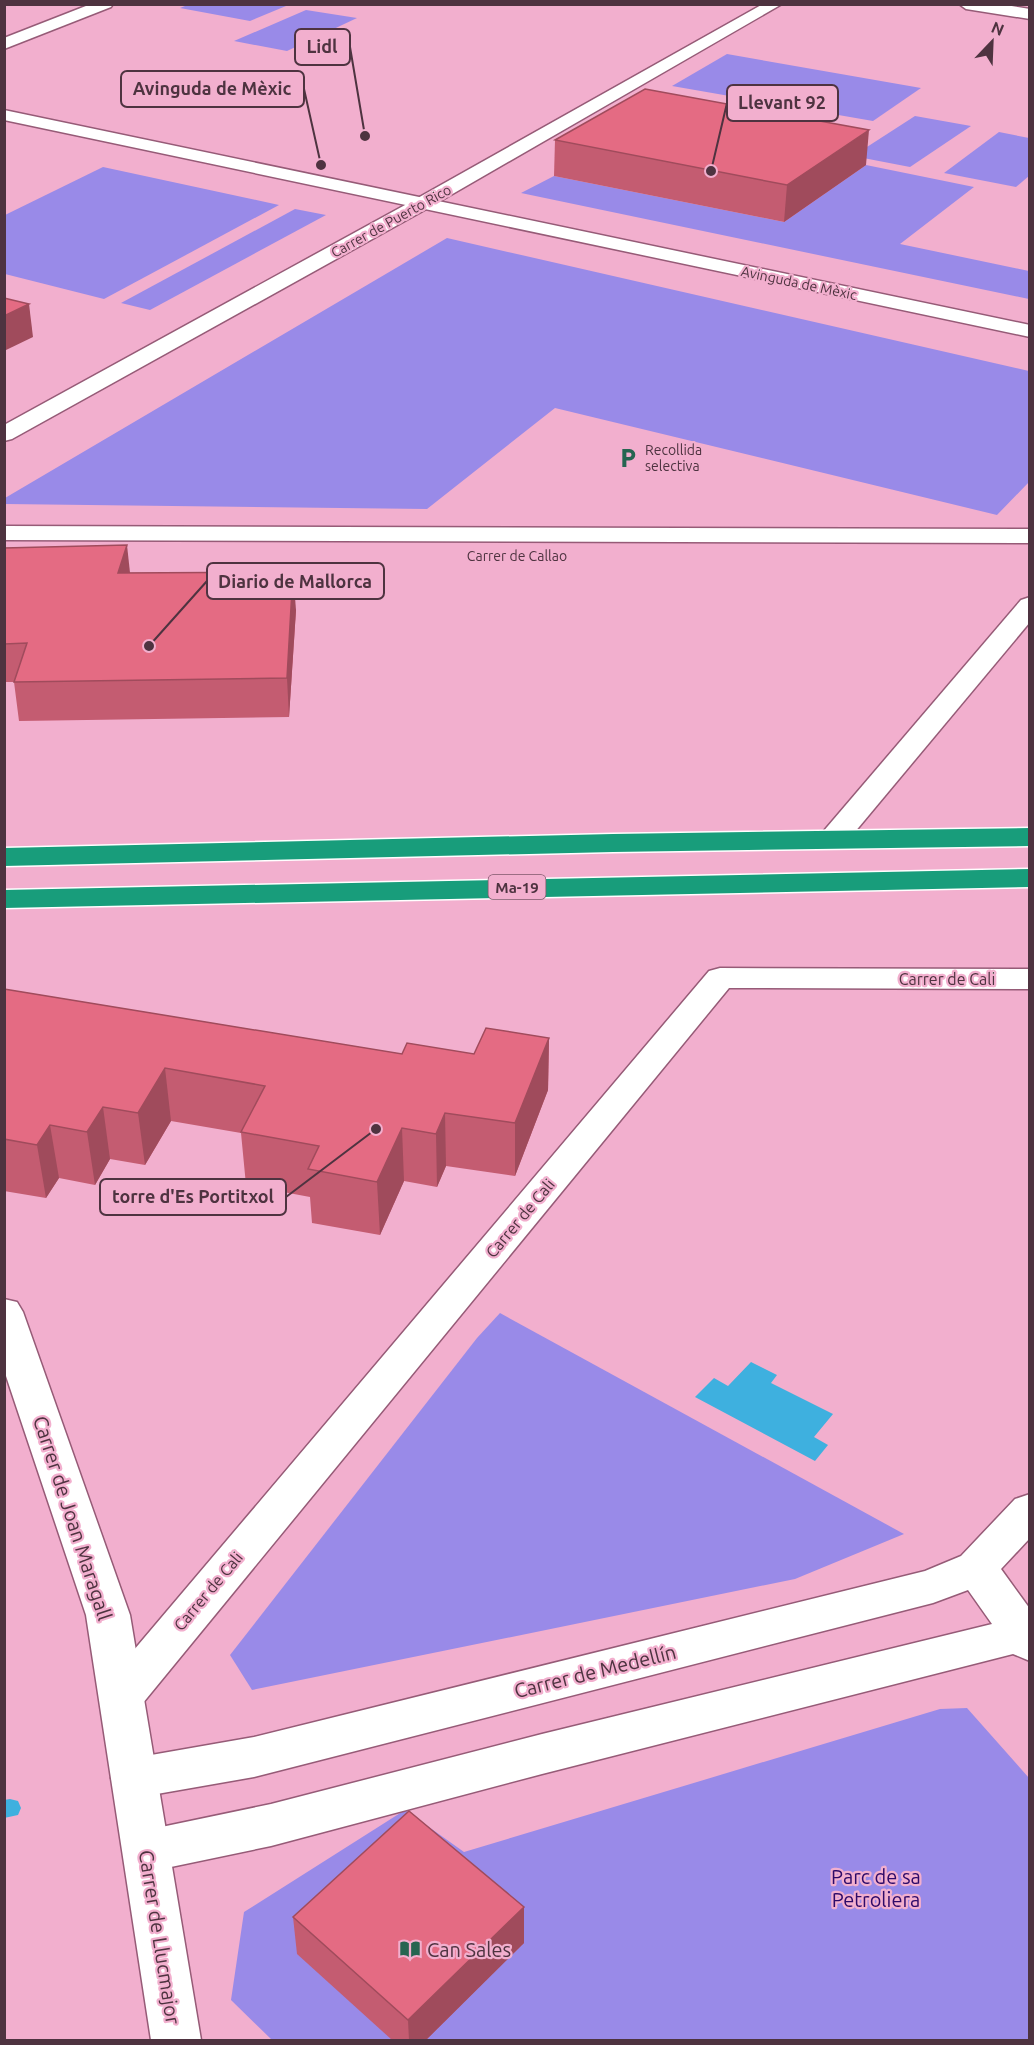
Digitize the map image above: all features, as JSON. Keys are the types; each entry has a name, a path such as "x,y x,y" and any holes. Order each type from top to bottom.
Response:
{"highway":[{"path":"5,857 833,839 1029,837"},
{"name":"Ma-19","path":"4,898 1029,878"}],"street":[{"path":"4,44 106,4"},
{"name":"Carrer de Puerto Rico","path":"4,434 423,204 775,4"},
{"path":"966,4 1029,14"},
{"name":"Avinguda de Mèxic","path":"4,115 1029,331"},
{"path":"4,533 1029,536"},
{"name":"Carrer de Callao","path":"4,556 1029,556"},
{"path":"833,839 1029,605"},
{"name":"Carrer de Cali","path":"122,1696 720,978 1029,979"},
{"name":"Carrer de Joan Maragall","path":"4,1312 108,1615 145,1842"},
{"name":"Carrer de Medellín","path":"134,1778 266,1754 933,1587 976,1568 1029,1510"},
{"path":"145,1842 271,1825 542,1754 1028,1637 976,1568"},
{"name":"Carrer de Llucmajor","path":"145,1842 178,2039"}],"green space":[{"path":"190,4 286,6 250,21 180,8"},
{"path":"306,10 357,18 287,51 234,41"},
{"path":"727,54 921,88 873,121 672,86"},
{"path":"915,116 971,126 910,167 853,156"},
{"path":"999,132 1029,138 1029,176 1016,187 944,173"},
{"path":"866,165 974,187 900,244 1029,271 1029,299 521,193 554,176 784,222"},
{"path":"103,167 279,205 104,299 5,274 5,215"},
{"path":"295,209 326,215 150,310 121,303"},
{"path":"447,238 1029,371 1029,482 997,515 555,408 427,509 5,504 5,498"},
{"path":"500,1313 904,1534 795,1579 252,1690 230,1655 477,1338"},
{"name":"Parc de sa Petroliera","path":"967,1708 1029,1778 1029,2040 272,2040 231,2000 244,1912 405,1810 464,1852 940,1709"}],"water":[{"path":"751,1362 777,1375 771,1383 833,1414 814,1437 828,1445 815,1461 695,1397 714,1378 728,1386"}],"building":[{"path":"645,89 869,130 787,185 555,140"},
{"path":"4,298 29,304 4,316"},
{"path":"127,545 118,573 293,572 287,678 14,682 27,643 4,644 4,548"},
{"path":"4,989 402,1054 407,1043 474,1054 486,1028 549,1038 515,1123 445,1113 436,1134 402,1128 377,1182 308,1169 319,1146 241,1132 265,1086 165,1068 138,1113 103,1107 87,1132 50,1125 37,1145 4,1139"},
{"name":"Can Sales","path":"409,1811 524,1907 408,2020 293,1917"}],"waterway":[{"path":"4,1809 10,1808"}],"place":[{"name":"Lidl","path":"365,136"},
{"name":"Avinguda de Mèxic","path":"321,165"},
{"name":"Llevant 92","path":"711,171"},
{"name":"Recollida selectiva","path":"628,458"},
{"name":"Diario de Mallorca","path":"149,646"},
{"name":"torre d'Es Portitxol","path":"376,1129"},
{"name":"Can Sales","path":"410,1949"}]}
